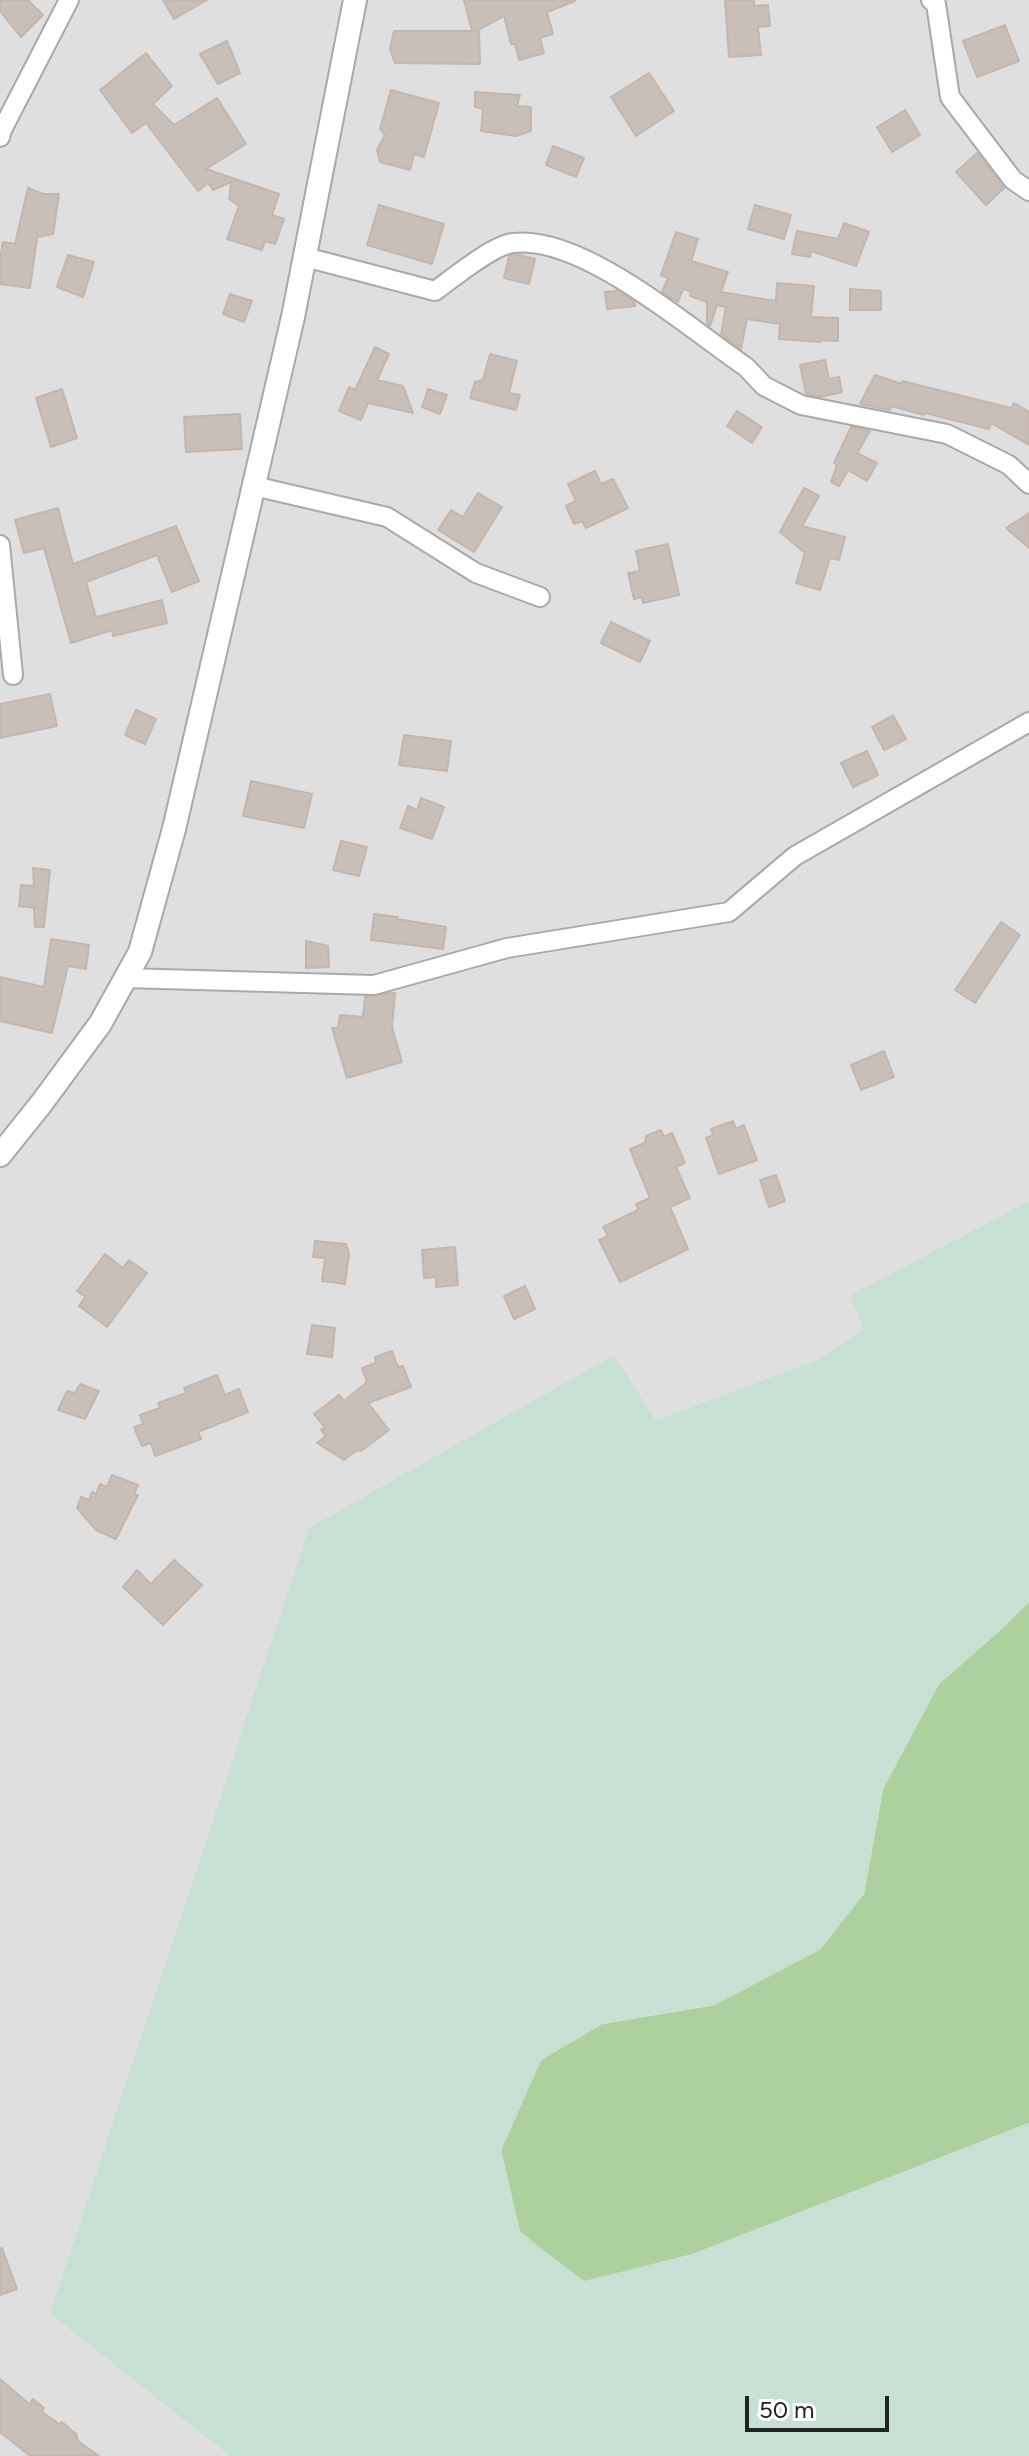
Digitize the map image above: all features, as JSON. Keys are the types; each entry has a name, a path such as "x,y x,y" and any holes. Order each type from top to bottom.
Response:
{"street":[{"path":"1,133 69,0"},
{"path":"0,1155 100,1024 140,952 174,829 293,317 355,0"},
{"path":"931,0 936,4 950,97 1013,180 1029,191"},
{"path":"305,257 435,291 496,249 511,243 531,243 568,252 610,271 746,367 764,386 801,405 947,434 1009,465 1029,484"},
{"path":"254,486 387,517 476,573 540,597"},
{"path":"0,545 13,675"},
{"path":"125,978 374,985 507,948 729,912 795,856 1029,722"}],"shaded area":[{"path":"0,0 1029,0 1029,1201 850,1295 863,1330 814,1361 656,1420 614,1355 50,2314 230,2456 0,2456"}],"green space":[{"path":"1029,1201 1029,1602 939,1684 883,1789 864,1894 820,1950 715,2005 602,2024 541,2060 501,2150 520,2232 584,2281 693,2254 1029,2123 1029,2456 230,2456 50,2314 309,1528 614,1355 656,1420 814,1361 863,1330 850,1295"},
{"path":"1029,1602 1029,2123 693,2254 584,2282 520,2232 501,2150 541,2060 602,2024 715,2005 864,1894 883,1789 939,1684"}],"building":[{"path":"0,0 28,0 43,15 21,37 0,11"},
{"path":"163,0 207,0 174,19"},
{"path":"464,0 575,1 547,12 553,34 540,38 544,53 519,60 515,44 511,44 504,16 476,31 479,31 480,64 395,63 390,49 394,31 472,31"},
{"path":"725,0 754,0 754,6 768,5 770,26 758,27 761,55 729,57"},
{"path":"1005,25 1019,61 977,77 963,41"},
{"path":"227,41 240,73 218,84 200,54"},
{"path":"146,53 172,86 153,104 174,125 217,98 246,144 206,169 279,194 272,215 284,219 275,244 265,241 262,250 227,239 239,206 229,199 231,182 213,190 208,183 198,191 146,123 132,133 100,90"},
{"path":"649,73 674,111 636,136 611,97"},
{"path":"391,90 439,103 424,157 414,154 410,170 380,162 377,150 385,135 380,129"},
{"path":"475,92 520,95 517,106 531,107 531,131 516,136 481,131 483,109 475,107"},
{"path":"905,110 920,135 892,152 877,127"},
{"path":"553,146 584,158 576,177 546,165"},
{"path":"977,153 1004,188 986,205 956,172"},
{"path":"28,188 43,194 59,194 53,234 37,237 30,288 0,284 3,242 15,244"},
{"path":"379,205 444,224 432,264 367,245"},
{"path":"755,205 791,215 784,239 748,229"},
{"path":"844,223 869,232 856,266 811,251 810,257 792,254 797,231 838,239"},
{"path":"676,232 698,239 691,261 728,272 721,292 776,301 777,283 814,286 811,317 838,318 838,341 779,339 780,324 747,319 741,349 721,334 726,307 717,305 710,326 707,323 707,302 690,296 691,291 683,289 678,302 662,292 668,278 661,275"},
{"path":"68,255 94,262 83,297 57,287"},
{"path":"509,256 535,259 529,284 504,278"},
{"path":"850,289 881,291 881,310 850,310"},
{"path":"617,291 635,302 635,306 607,309 605,292"},
{"path":"230,294 252,301 244,322 223,314"},
{"path":"375,347 389,354 377,380 403,386 413,413 368,403 361,420 339,411 349,387 355,390"},
{"path":"490,354 517,361 509,393 520,395 516,410 470,398 475,382 483,380"},
{"path":"825,360 829,379 839,377 842,392 820,397 806,394 800,365"},
{"path":"875,375 1011,408 1014,403 1029,412 1029,445 991,423 989,429 891,406 890,410 860,404"},
{"path":"62,389 77,438 51,447 36,398"},
{"path":"428,389 447,395 440,414 422,407"},
{"path":"737,411 762,427 752,443 727,426"},
{"path":"240,414 242,449 186,452 184,417"},
{"path":"851,427 870,431 857,453 877,463 867,481 848,470 839,486 831,482 837,465 834,463"},
{"path":"595,471 601,484 613,479 628,508 586,528 582,521 574,524 566,506 576,501 568,484"},
{"path":"804,488 819,496 802,526 845,537 839,560 830,558 820,590 796,583 805,553 780,532"},
{"path":"478,493 502,507 474,552 438,530 451,510 463,517"},
{"path":"58,508 73,564 176,526 199,581 172,592 157,555 86,582 96,617 162,600 167,623 113,636 112,630 71,643 44,548 24,553 15,520"},
{"path":"1029,513 1029,548 1006,528"},
{"path":"668,544 679,595 643,603 642,597 634,599 628,573 640,571 636,551"},
{"path":"611,622 650,641 640,662 601,643"},
{"path":"50,694 57,726 0,738 0,704"},
{"path":"136,710 156,719 145,744 125,735"},
{"path":"893,715 906,739 884,750 872,727"},
{"path":"404,735 451,741 447,771 399,765"},
{"path":"867,751 878,775 853,787 841,763"},
{"path":"251,781 312,794 304,828 243,816"},
{"path":"421,798 444,807 432,839 400,828 408,806 417,810"},
{"path":"341,841 367,847 359,876 333,870"},
{"path":"33,868 50,870 44,927 35,927 34,908 19,906 21,885 34,886"},
{"path":"374,914 446,927 443,949 371,940"},
{"path":"1001,922 1020,935 975,1003 955,990"},
{"path":"51,939 89,945 86,969 68,966 52,1033 0,1021 0,977 44,987"},
{"path":"306,941 328,946 329,967 306,968"},
{"path":"395,993 392,1027 402,1062 347,1078 332,1028 338,1028 340,1015 363,1017 365,997"},
{"path":"884,1051 894,1077 861,1090 851,1065"},
{"path":"733,1121 736,1129 744,1125 757,1160 719,1174 706,1138 713,1135 711,1129"},
{"path":"661,1130 664,1137 672,1133 685,1163 676,1167 690,1198 670,1207 688,1249 620,1282 599,1240 608,1236 603,1227 638,1210 636,1204 650,1198 630,1149 645,1143 646,1136"},
{"path":"776,1175 785,1201 769,1207 760,1180"},
{"path":"315,1241 346,1244 349,1253 345,1284 322,1281 325,1258 313,1257"},
{"path":"455,1247 458,1285 436,1287 436,1277 424,1278 422,1250"},
{"path":"105,1254 123,1268 129,1260 147,1273 107,1327 79,1306 85,1297 77,1291"},
{"path":"525,1286 535,1309 514,1319 504,1296"},
{"path":"312,1325 335,1328 332,1357 307,1354"},
{"path":"392,1351 398,1367 403,1366 411,1387 368,1403 389,1430 344,1460 317,1443 326,1436 321,1430 325,1428 314,1414 339,1395 344,1401 367,1382 362,1368 376,1363 375,1357"},
{"path":"217,1375 225,1395 239,1389 248,1412 198,1432 201,1439 155,1456 151,1443 142,1446 134,1427 143,1424 140,1415 160,1408 158,1403 186,1393 184,1388"},
{"path":"80,1384 99,1391 85,1419 58,1410 67,1391 75,1393"},
{"path":"112,1475 138,1485 134,1495 138,1495 116,1539 96,1530 77,1508 81,1497 89,1500 100,1484 107,1487"},
{"path":"174,1560 202,1585 163,1625 123,1587 137,1570 151,1584"},
{"path":"0,2249 17,2289 0,2295"},
{"path":"0,2379 29,2404 33,2399 44,2408 42,2412 59,2424 62,2422 76,2434 78,2441 99,2456 30,2456 0,2432"}]}
